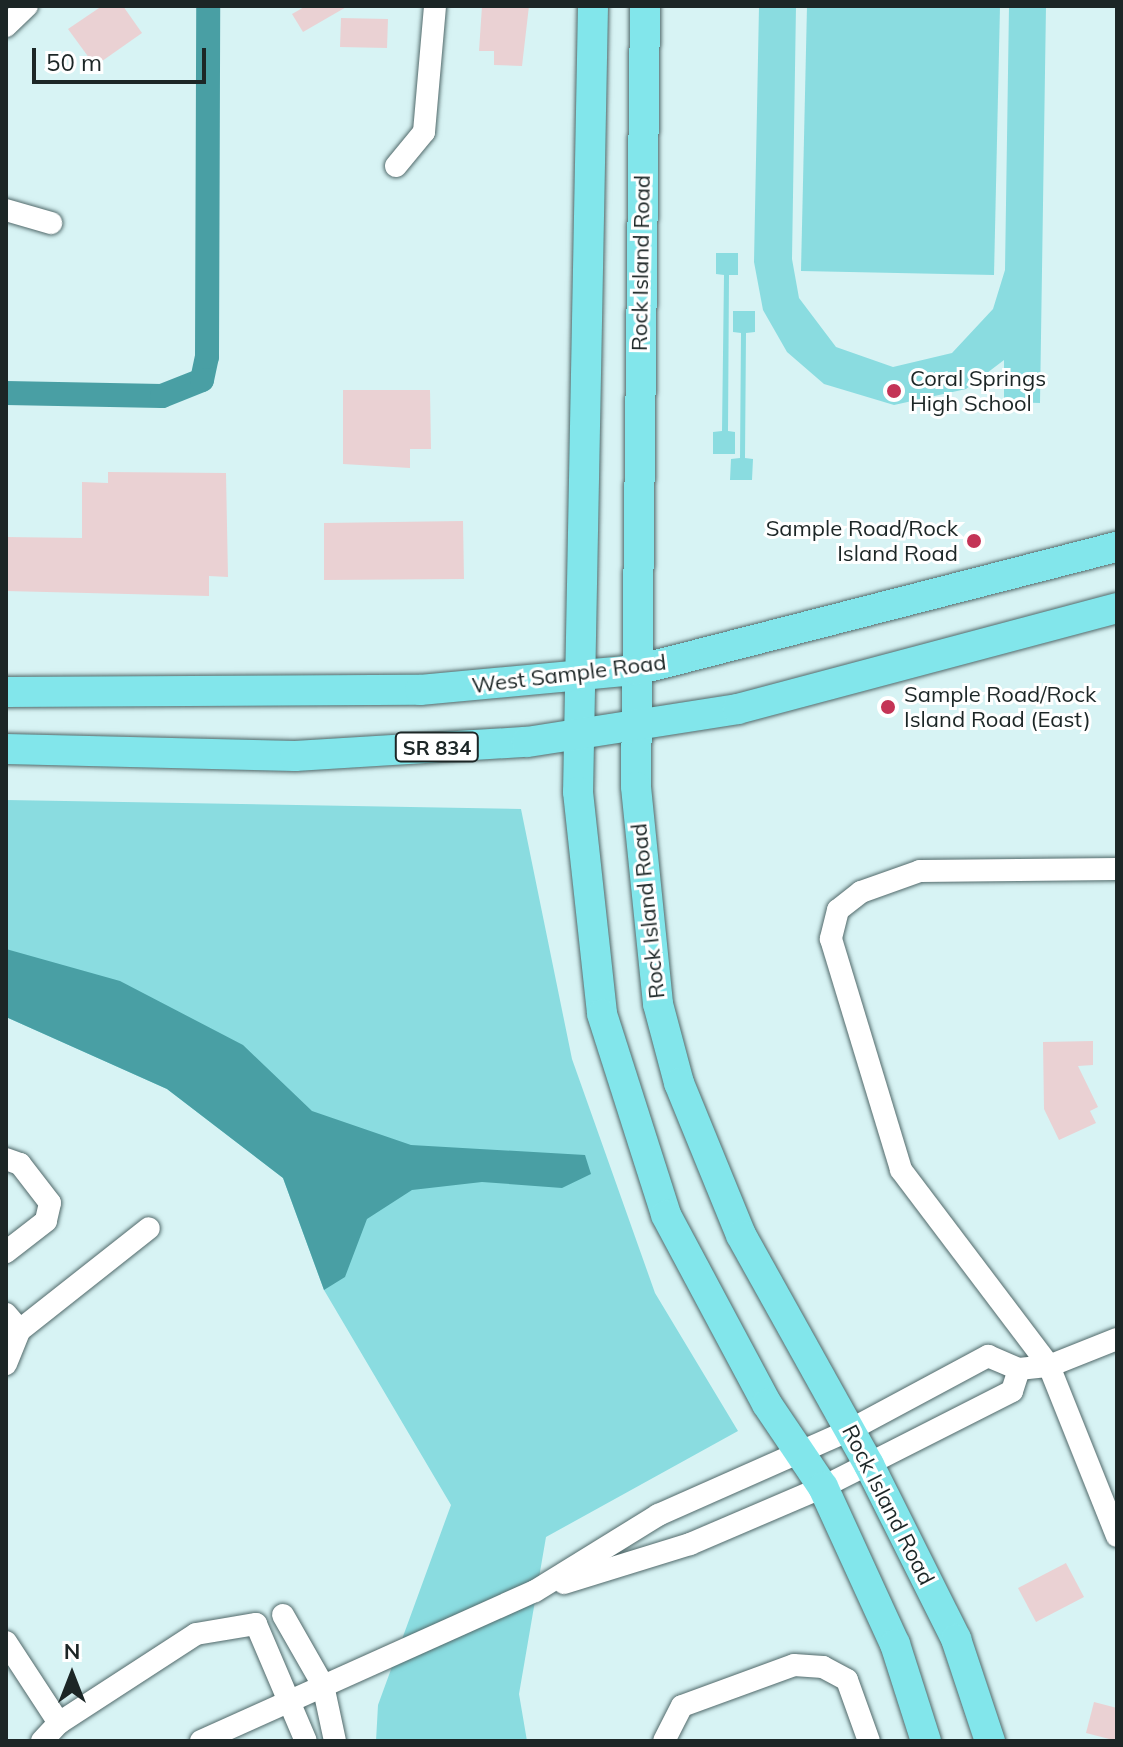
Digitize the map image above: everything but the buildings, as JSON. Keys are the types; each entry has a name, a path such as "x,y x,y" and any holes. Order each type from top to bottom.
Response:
{"main road":[{"path":"593,6 579,732 588,931 611,1055 666,1215 695,1279 767,1404 823,1487 895,1644 926,1741"},
{"name":"Rock Island Road","path":"645,6 637,726 648,939 679,1083 741,1235 869,1465 956,1639 990,1741"},
{"name":"West Sample Road","path":"6,692 405,691 637,670 1117,547"},
{"name":"SR 834","path":"6,749 295,756 527,742 738,709 1117,608"}],"street":[{"path":"6,26 27,6"},
{"path":"396,166 424,132 435,6"},
{"path":"6,210 51,223"},
{"path":"1117,869 920,871 861,892 838,910 831,939 901,1170 1049,1366 1117,1536"},
{"path":"6,1159 20,1164 50,1203 46,1221 6,1252"},
{"path":"6,1364 13,1322 149,1228"},
{"path":"535,1591 658,1515 850,1430 988,1356 1019,1369 1049,1366 1117,1339"},
{"path":"201,1741 535,1591 690,1544 823,1487 1012,1391 1019,1369"},
{"path":"283,1615 323,1685 335,1741"},
{"path":"42,1741 59,1723 196,1634 256,1624 306,1741"},
{"path":"6,1642 59,1723"},
{"path":"665,1736 682,1706 794,1665 823,1667 847,1680 869,1741"}],"shaded area":[{"path":"759,6 796,6 792,259 799,298 836,347 893,367 952,353 993,309 1005,270 1009,6 1046,6 1040,403 1004,402 1004,360 966,389 894,405 824,384 787,352 763,310 754,262"},
{"path":"807,6 1000,6 994,275 801,271"},
{"path":"716,253 738,253 738,275 729,275 728,431 735,432 735,454 713,454 713,432 722,431 724,275 716,274"},
{"path":"733,311 755,311 755,332 746,333 745,458 753,459 752,480 730,480 731,459 740,458 741,333 733,332"},
{"path":"6,800 521,809 572,1059 655,1293 738,1431 546,1537 519,1694 527,1741 376,1741 378,1705 451,1505 324,1290 283,1178 167,1089 6,1017"},
{"path":"6,949 120,981 243,1045 312,1111 411,1145 585,1155 591,1174 562,1188 482,1182 412,1190 367,1219 345,1277 324,1290 283,1178 167,1089 6,1017"}],"waterway":[{"path":"6,393 162,396 202,380 207,357 208,6"}],"place":[{"name":"Coral Springs High School","path":"894,391"},
{"name":"Sample Road/Rock Island Road","path":"974,541"},
{"name":"Sample Road/Rock Island Road (East)","path":"888,707"}]}
